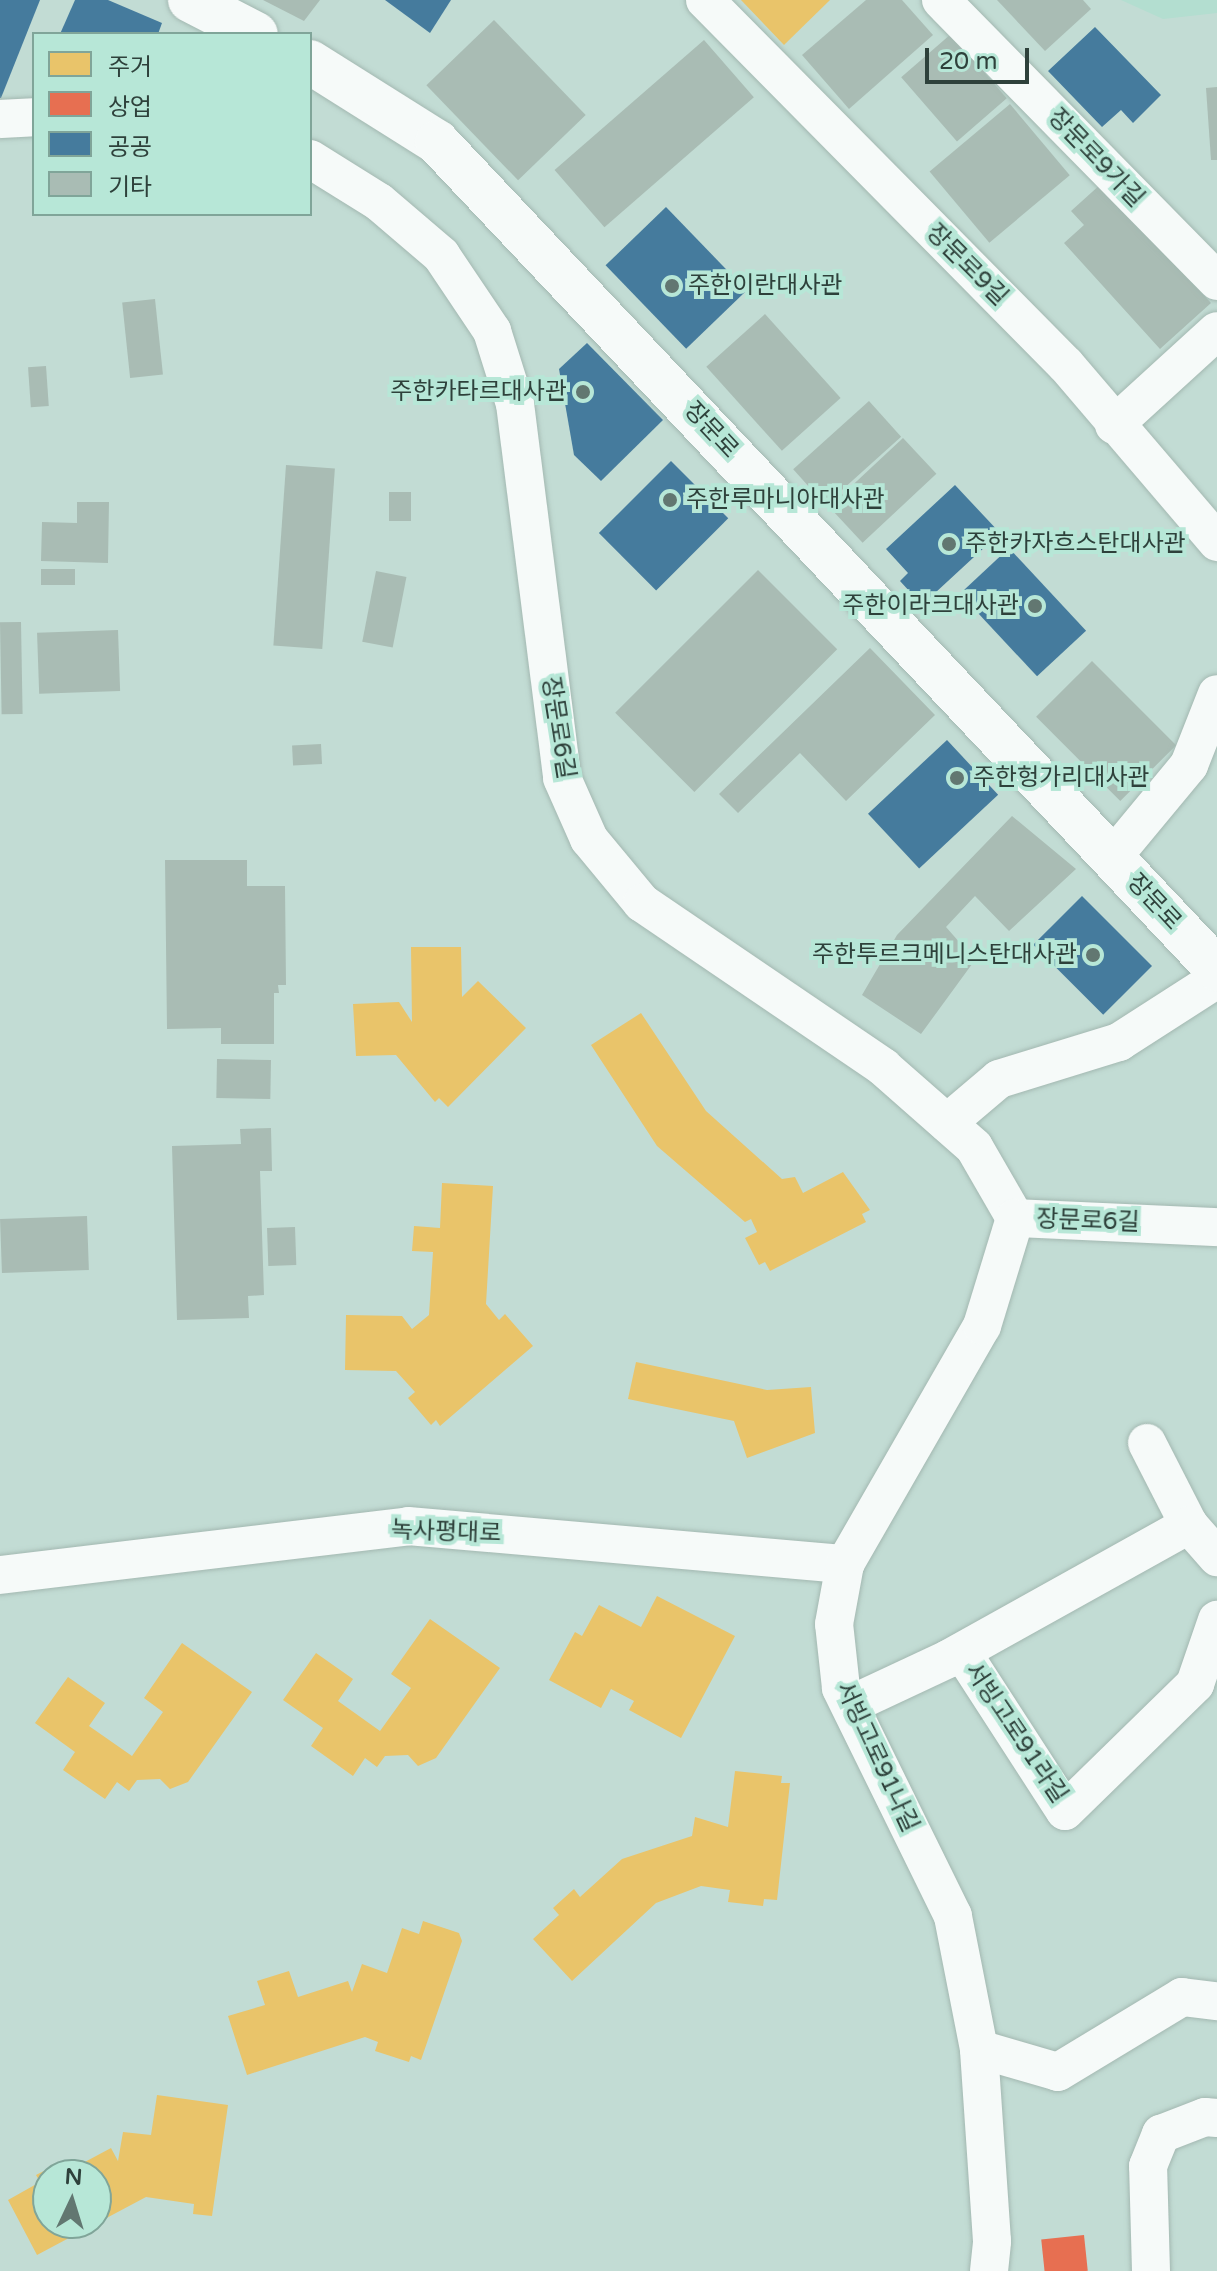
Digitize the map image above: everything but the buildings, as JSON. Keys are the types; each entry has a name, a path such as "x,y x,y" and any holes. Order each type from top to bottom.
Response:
{"street":[{"path":"190,0 252,32"},
{"name":"장문로9길","path":"705,0 1066,365 1114,425 1217,542"},
{"name":"장문로9가길","path":"941,0 1217,281"},
{"name":"장문로","path":"312,63 437,142 1217,969"},
{"path":"0,119 32,117"},
{"name":"장문로6길","path":"312,160 379,202 441,255 492,331 515,404 562,778 589,839 642,903 883,1067 974,1147 1015,1218 1217,1227"},
{"path":"1114,425 1217,331"},
{"path":"1112,858 1189,765 1217,694"},
{"path":"947,1123 999,1079 1119,1042 1217,979"},
{"name":"서빙고로91나길","path":"1015,1218 982,1326 845,1564 834,1624 835,1664 850,1705 953,1916 979,2049 991,2256 1017,2271"},
{"path":"1147,1443 1189,1525 1217,1557"},
{"name":"서빙고로91라길","path":"850,1705 962,1652 1189,1525"},
{"name":"녹사평대로","path":"0,1575 408,1526 845,1564"},
{"name":"서빙고로91라길","path":"962,1652 1065,1811 1195,1684 1217,1620"},
{"path":"979,2049 1058,2072 1182,1997 1217,2001"},
{"path":"1151,2271 1148,2166 1161,2134 1205,2117 1217,2118"}],"shaded area":[{"path":"1121,0 1217,0 1217,13 1163,19"}],"place":[{"name":"주한이란대사관","path":"672,286"},
{"name":"주한카타르대사관","path":"583,392"},
{"name":"주한루마니아대사관","path":"670,500"},
{"name":"주한카자흐스탄대사관","path":"949,544"},
{"name":"주한이라크대사관","path":"1035,606"},
{"name":"주한헝가리대사관","path":"957,778"},
{"name":"주한투르크메니스탄대사관","path":"1093,955"}]}
